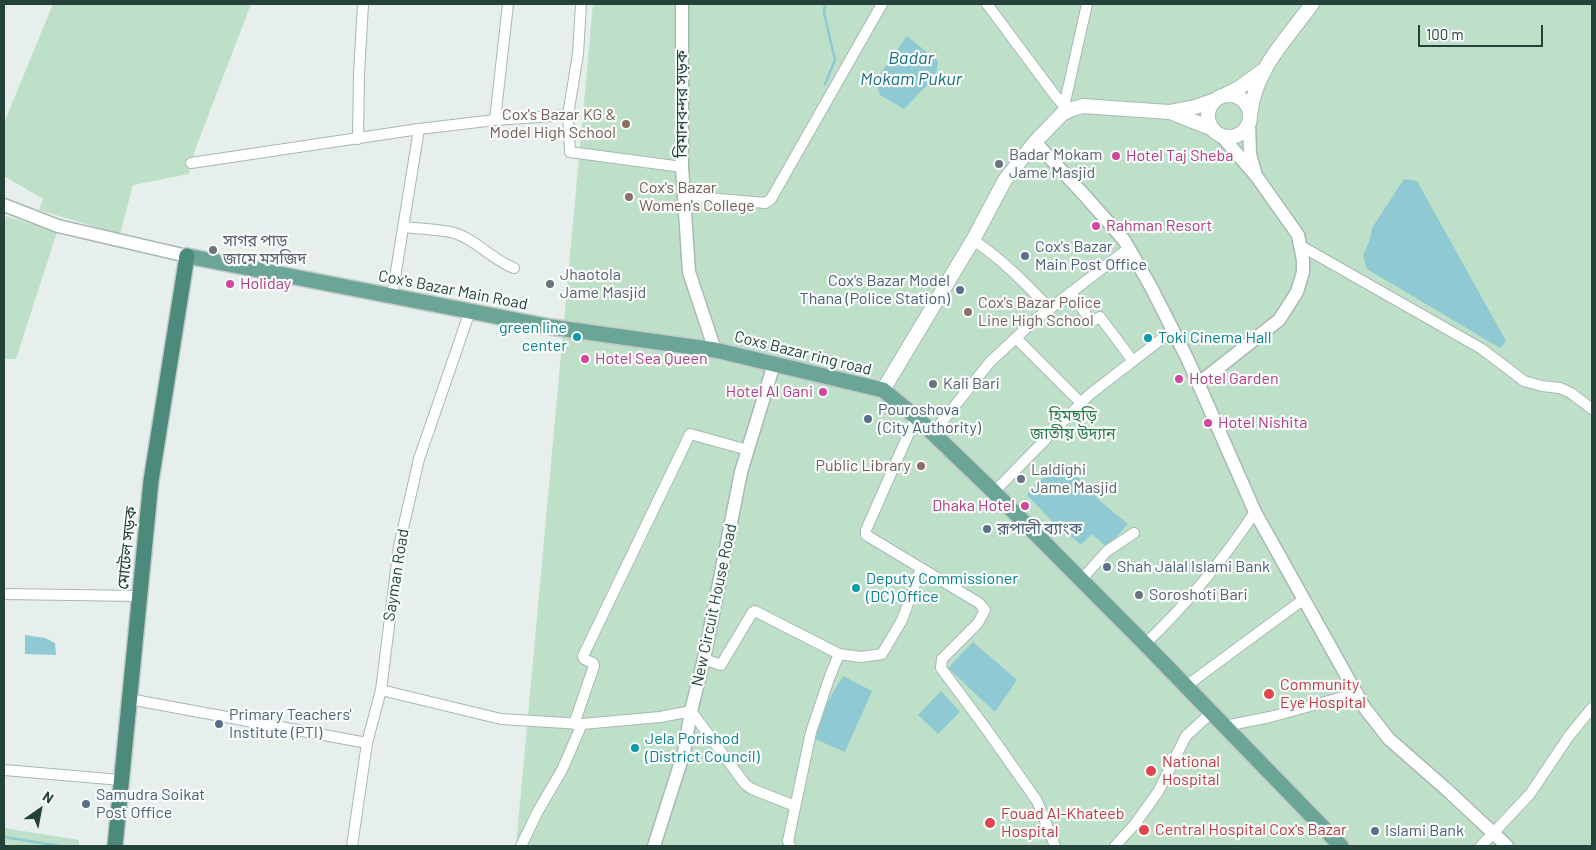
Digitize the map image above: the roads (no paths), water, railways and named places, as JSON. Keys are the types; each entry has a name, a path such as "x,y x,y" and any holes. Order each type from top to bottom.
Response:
{"highway":[{"name":"মোটেল সড়ক","path":"115,846 151,481 187,256"}],"main road":[{"path":"1170,112 1227,136 1240,133 1249,119 1252,98 1264,69 1312,4"},
{"path":"1217,132 1210,124 1209,111 1219,98 1239,88 1264,69"},
{"path":"1249,119 1246,103 1241,99 1228,95 1195,107 1170,112 1083,106 1063,110 1005,180 973,240 883,390 933,433 994,492 1145,644 1340,846"},
{"name":"Cox's Bazar Main Road","path":"187,256 551,327 715,350"},
{"name":"Coxs Bazar ring road","path":"715,350 883,390"}],"street":[{"path":"358,139 363,4"},
{"path":"495,120 508,4"},
{"path":"581,4 578,54 568,115 570,152 682,167"},
{"name":"বিমানবন্দর সড়ক","path":"682,4 682,167 689,272 715,350"},
{"path":"685,196 765,203 771,199 882,4"},
{"path":"987,4 1054,94 1063,110"},
{"path":"1063,110 1087,4"},
{"path":"191,163 420,129 495,120 568,115"},
{"path":"1249,119 1250,154 1257,176"},
{"path":"392,296 420,129"},
{"path":"1199,383 1279,320 1292,302 1301,282 1303,260 1298,235 1290,223 1257,176 1217,132"},
{"path":"1035,142 1086,196 1129,248 1199,383 1255,512 1358,693 1364,707 1388,739 1446,789 1507,846"},
{"path":"4,205 58,226 187,256"},
{"path":"404,228 454,233 464,237 502,264 514,268"},
{"path":"973,240 993,254 1018,276 1050,309"},
{"path":"1301,246 1482,349 1524,381 1560,388 1592,409"},
{"path":"933,433 990,362 1050,309 1129,248"},
{"path":"1071,292 1091,322 1100,317 1133,361"},
{"name":"Sayman Road","path":"352,846 367,743 381,690 403,527 420,459 470,311"},
{"path":"994,492 1080,403 1173,330"},
{"path":"1016,338 1080,403"},
{"name":"New Circuit House Road","path":"654,846 684,752 741,472 774,364"},
{"path":"916,418 866,530 866,535 979,603 985,610 978,622 942,659 941,668 988,730 1037,801 1055,846"},
{"path":"521,846 538,811 562,770 578,724 594,666 593,663 584,659 583,656 690,434 748,450"},
{"path":"1145,644 1197,590 1255,512"},
{"path":"1081,580 1107,551 1134,533"},
{"path":"704,659 721,665 755,611 839,654 861,657 882,654 902,620 921,568"},
{"path":"4,594 139,596"},
{"path":"1186,686 1304,599"},
{"path":"790,846 788,841 811,732 839,654"},
{"path":"381,690 501,719 578,724 660,717 691,711 745,784 752,790 795,806"},
{"path":"1225,726 1270,717 1358,693"},
{"path":"129,699 367,743"},
{"path":"1481,846 1530,794 1569,736 1592,708"},
{"path":"1115,846 1158,792 1186,736 1212,713"},
{"path":"4,770 121,780"}],"water":[{"name":"Badar Mokam Pukur","path":"907,36 938,61 936,76 904,109 880,95 875,81"},
{"path":"1404,179 1417,181 1506,341 1500,348 1367,269 1363,256 1372,228"},
{"path":"1065,463 1100,501 1128,524 1107,547 1092,534 1081,545 1072,537 1065,535 1027,495 1036,483"},
{"path":"25,635 45,638 55,643 56,655 25,654"},
{"path":"973,642 1017,680 995,712 948,668"},
{"path":"843,676 872,691 845,752 815,739 828,701"},
{"path":"941,691 960,712 938,734 918,715"}],"waterway":[{"path":"825,4 824,13 835,60 825,84"},
{"path":"4,837 60,846"}],"place":[{"name":"Cox's Bazar KG & Model High School","path":"626,124"},
{"name":"Hotel Taj Sheba","path":"1116,156"},
{"name":"Badar Mokam Jame Masjid","path":"999,164"},
{"name":"Cox's Bazar Women's College","path":"629,197"},
{"name":"Rahman Resort","path":"1096,226"},
{"name":"সাগর পাড় জামে মসজিদ","path":"213,250"},
{"name":"Cox's Bazar Main Post Office","path":"1025,256"},
{"name":"Holiday","path":"230,284"},
{"name":"Jhaotola Jame Masjid","path":"550,284"},
{"name":"Cox's Bazar Model Thana (Police Station)","path":"960,290"},
{"name":"Cox's Bazar Police Line High School","path":"968,312"},
{"name":"green line center","path":"577,337"},
{"name":"Toki Cinema Hall","path":"1148,338"},
{"name":"Hotel Sea Queen","path":"585,359"},
{"name":"Hotel Garden","path":"1179,379"},
{"name":"Kali Bari","path":"933,384"},
{"name":"Hotel Al Gani","path":"823,392"},
{"name":"Pouroshova (City Authority)","path":"868,419"},
{"name":"Hotel Nishita","path":"1208,423"},
{"name":"Public Library","path":"921,466"},
{"name":"Laldighi Jame Masjid","path":"1021,479"},
{"name":"Dhaka Hotel","path":"1025,506"},
{"name":"রূপালী ব্যাংক","path":"987,529"},
{"name":"Shah Jalal Islami Bank","path":"1107,567"},
{"name":"Deputy Commissioner (DC) Office","path":"856,588"},
{"name":"Soroshoti Bari","path":"1139,595"},
{"name":"Community Eye Hospital","path":"1269,694"},
{"name":"Primary Teachers' Institute (PTI)","path":"219,724"},
{"name":"Jela Porishod (District Council)","path":"635,748"},
{"name":"National Hospital","path":"1151,771"},
{"name":"Samudra Soikat Post Office","path":"86,804"},
{"name":"Fouad Al-Khateeb Hospital","path":"990,823"},
{"name":"Central Hospital Cox's Bazar","path":"1144,830"},
{"name":"Islami Bank","path":"1375,831"}],"park label":[{"name":"হিমছড়ি জাতীয় উদ্যান","path":"1073,425"}]}
